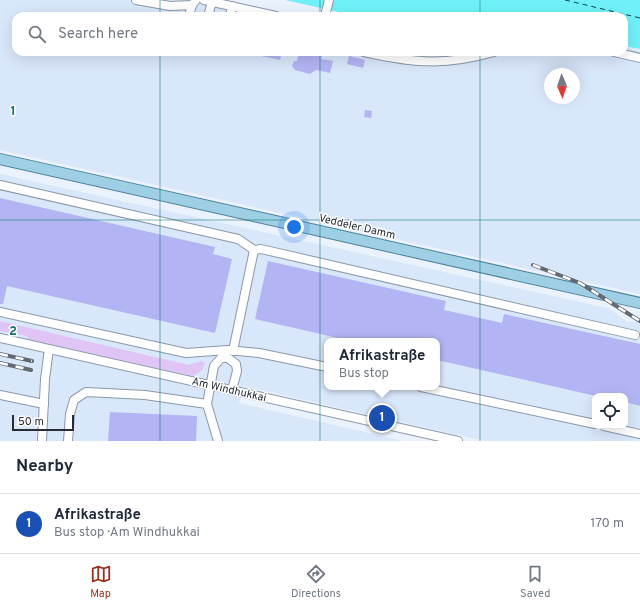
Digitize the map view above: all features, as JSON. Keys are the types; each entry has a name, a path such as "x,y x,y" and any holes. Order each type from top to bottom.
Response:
{"main road":[{"name":"Veddeler Damm","path":"0,159 640,304"}],"street":[{"path":"136,0 170,6 194,2 190,12"},
{"path":"327,12 329,0"},
{"path":"208,12 208,1 258,12"},
{"path":"231,12 232,6"},
{"path":"628,55 640,58"},
{"path":"382,56 405,61 430,63 475,56"},
{"path":"0,185 238,239 254,250 261,249 635,335"},
{"path":"232,390 237,368 230,353 254,250"},
{"path":"0,312 186,353 259,353 324,366"},
{"name":"Am Windhukkai","path":"0,338 232,390 439,439 458,441"},
{"path":"42,441 49,349"},
{"path":"218,441 207,404 216,363 230,353"},
{"path":"435,390 592,423"},
{"path":"68,441 70,414 74,400 86,392 145,395 207,404"},
{"path":"0,396 44,404"},
{"path":"618,429 640,434"}],"shaded area":[{"path":"0,0 212,0 265,12 12,12 12,56 628,56 628,48 640,51 640,294 0,150"},
{"path":"0,174 603,307 610,309 627,322 635,321 638,315 640,317 640,441 485,441 243,386 239,403 403,441 0,441"},
{"path":"0,321 189,365 201,361 205,363 202,370 193,376 28,339 27,336 0,331"}],"water":[{"path":"285,0 640,0 640,49 628,47 628,12 339,12"}],"building":[{"path":"261,56 281,56 280,60"},
{"path":"298,56 322,56 321,59 333,61 330,73 316,70 310,74 295,70 292,66 294,61 297,61"},
{"path":"349,56 365,60 363,68 347,64"},
{"path":"365,110 372,111 371,118 364,117"},
{"path":"0,198 215,247 213,254 232,259 215,333 7,286 3,304 0,304"},
{"path":"268,261 446,301 444,310 502,323 504,314 640,344 640,406 628,403 628,393 592,393 592,395 440,361 440,338 338,338 255,319"},
{"path":"110,412 197,416 196,441 108,441"}],"ferry route":[{"path":"565,0 615,12"},
{"path":"628,15 640,18"}],"railway":[{"path":"533,265 580,283 640,321"},
{"path":"0,354 32,361"},
{"path":"0,363 31,370"}],"place":[{"name":"Afrikastraße","path":"382,418"}]}
